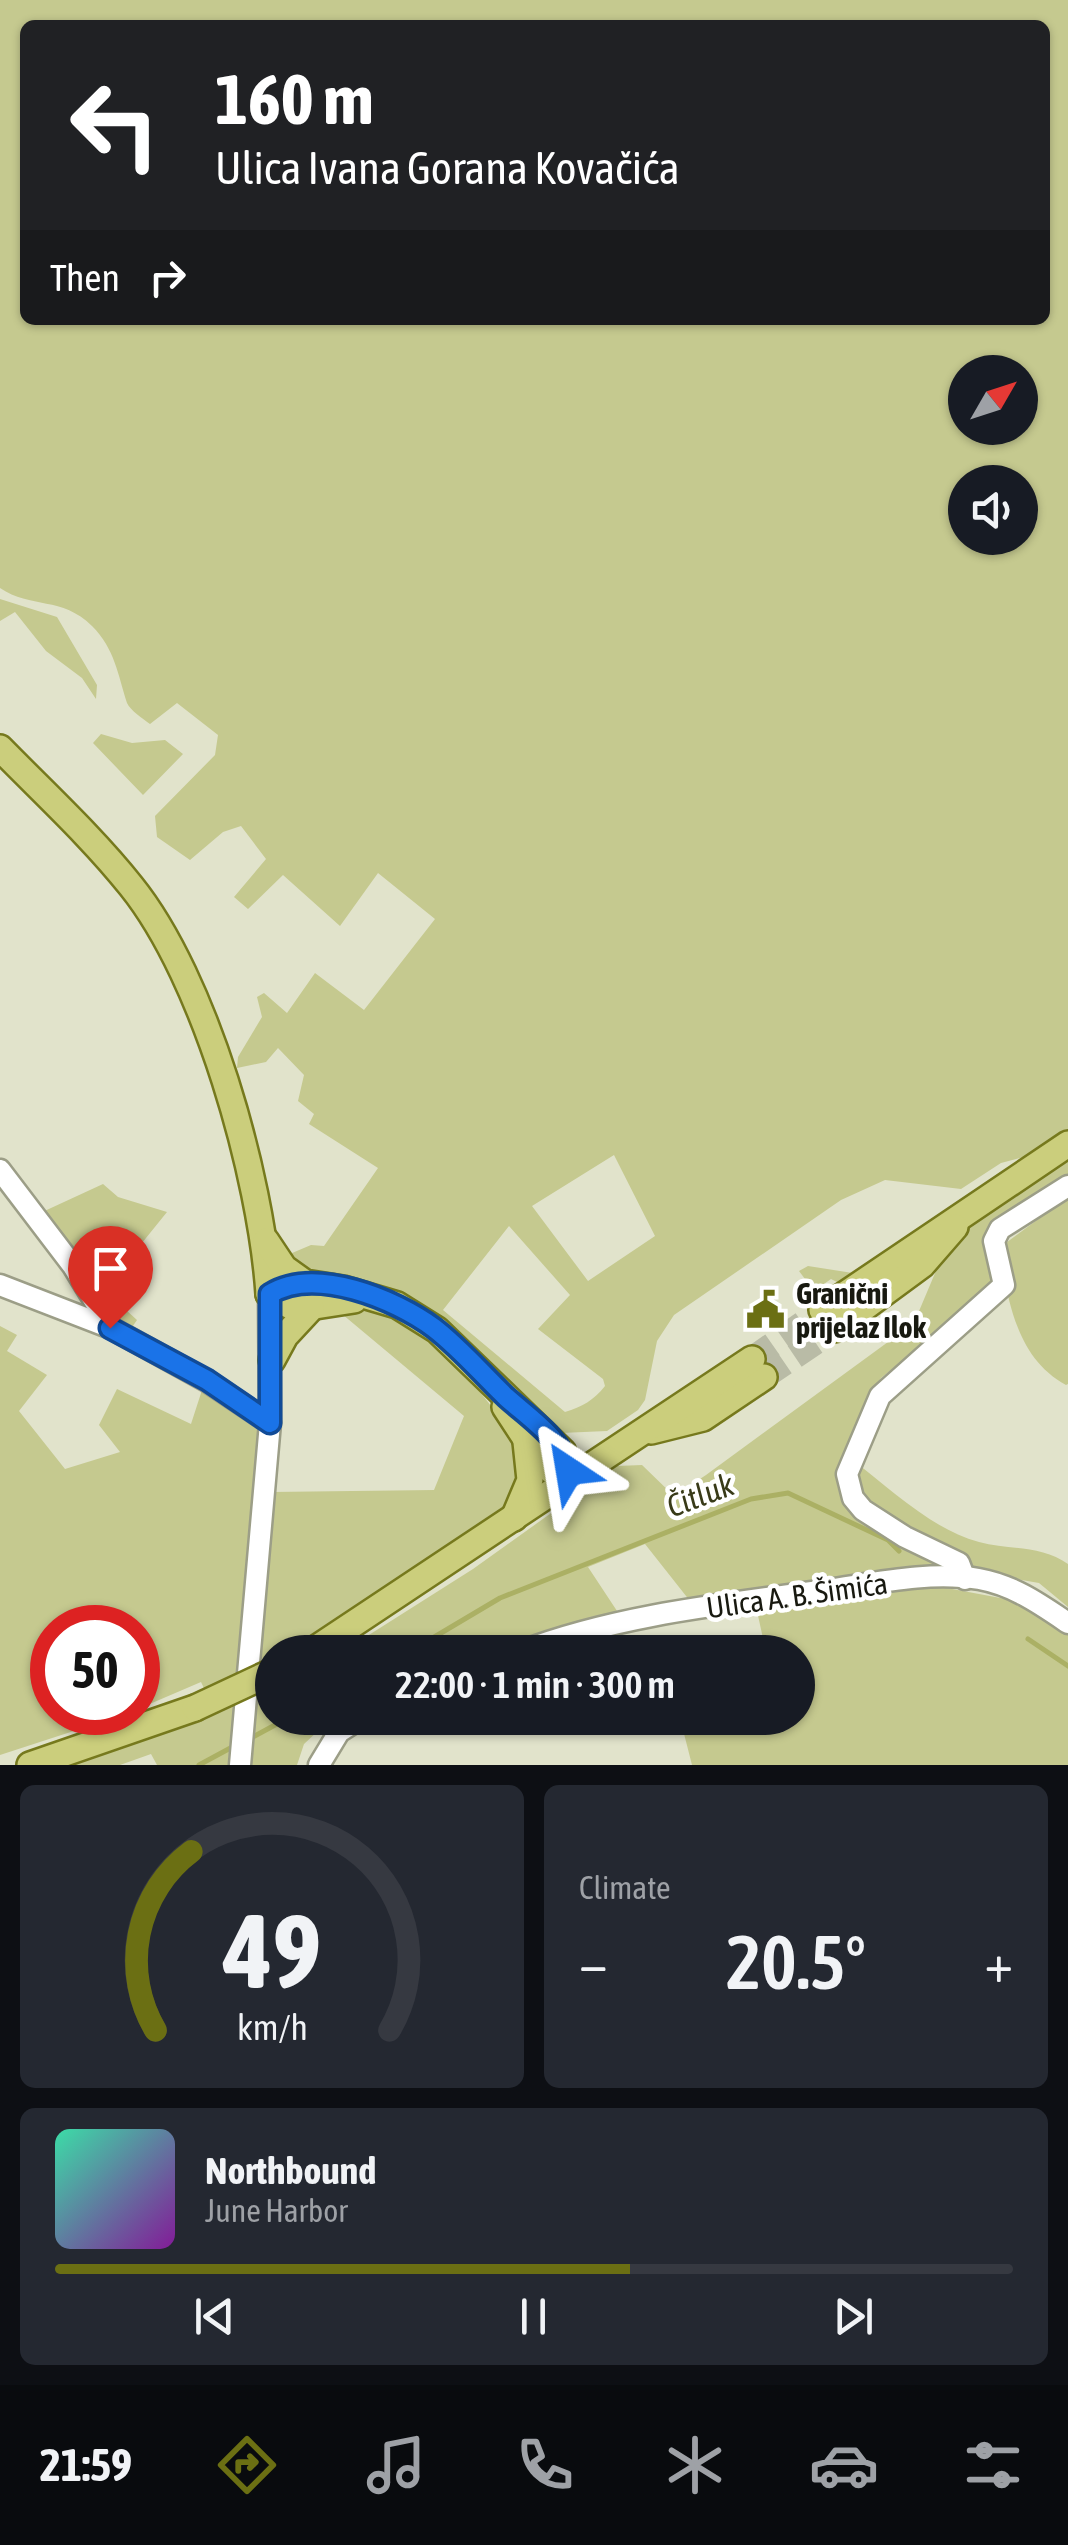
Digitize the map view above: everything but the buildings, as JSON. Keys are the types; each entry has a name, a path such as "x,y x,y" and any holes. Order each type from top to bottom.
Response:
{"main road":[{"path":"0,748 132,887 178,959 199,1004 266,1240 270,1294 296,1309 308,1296"},
{"path":"829,1320 963,1214 1068,1144"},
{"path":"266,1240 308,1296 327,1302 378,1300 397,1306 437,1330 553,1441 567,1462 566,1485"},
{"path":"272,1360 308,1296"},
{"path":"553,1441 592,1448 632,1441 703,1418 758,1368"},
{"path":"490,1382 526,1442 566,1485"},
{"path":"337,1635 632,1441"},
{"path":"514,1519 530,1480 526,1442"},
{"path":"30,1765 195,1708 255,1680"}],"street":[{"path":"0,1170 73,1266 110,1328"},
{"path":"966,1579 959,1562 906,1537 863,1510 848,1487 850,1458 880,1396 1004,1284 994,1241 1000,1230 1068,1186"},
{"path":"0,1285 62,1314 110,1328 207,1380 270,1423"},
{"path":"240,1758 270,1423 270,1294"},
{"name":"Ulica A. B. Šimića","path":"567,1635 716,1604 924,1577 966,1579 1031,1597 1068,1622"},
{"path":"320,1765 337,1735"}],"green space":[{"path":"0,0 1068,0 1068,1132 1028,1156 1001,1163 961,1189 885,1180 841,1200 674,1315 657,1341 645,1400 638,1410 607,1431 561,1433 451,1336 323,1280 285,1256 311,1245 324,1246 378,1168 309,1124 314,1114 298,1101 304,1075 278,1048 266,1062 237,1068 238,1057 262,1017 257,997 264,993 287,1013 315,973 364,1010 435,919 378,873 340,926 283,875 248,909 234,897 266,859 241,826 223,832 190,860 157,837 155,816 215,755 218,735 177,703 150,724 129,706 111,653 92,626 69,610 23,599 0,588","holes":["614,1155 655,1236 588,1281 532,1206","509,1226 570,1295 538,1329 603,1379 605,1386 596,1395 565,1412 443,1310"]},
{"path":"0,599 57,617 97,685 96,699 82,678 46,651 15,612 0,621"},
{"path":"101,734 132,743 165,740 183,754 143,795 93,743"},
{"path":"1068,1153 1068,1179 997,1226 996,1285 881,1378 858,1424 844,1488 952,1568 690,1601 645,1544 588,1567 619,1614 539,1635 369,1635 473,1569 617,1466 642,1465 674,1496 706,1475 914,1323 949,1240"},
{"path":"103,1184 118,1197 167,1212 104,1290 137,1320 128,1333 113,1319 38,1214"},
{"path":"1068,1197 1066,1385 1036,1360 1025,1343 1011,1307 999,1248"},
{"path":"808,1266 859,1274 843,1285 831,1279 814,1291 799,1271"},
{"path":"358,1306 385,1315 434,1346 477,1388 525,1461 514,1500 492,1521 331,1635 259,1635 271,1492 434,1490 464,1416 336,1309"},
{"path":"0,1326 17,1335 7,1351 47,1375 19,1411 65,1469 120,1452 99,1425 117,1389 191,1424 203,1387 257,1420 260,1429 228,1765 157,1765 151,1754 120,1765 72,1765 216,1713 201,1682 160,1700 160,1605 30,1605 30,1735 61,1735 0,1755"},
{"path":"855,1462 945,1528 979,1542 1036,1551 1068,1564 1068,1607 1039,1583 972,1571 896,1526 859,1496"},
{"path":"936,1586 1022,1602 1068,1631 1068,1765 692,1765 684,1735 815,1735 815,1635 762,1635 757,1611"},
{"path":"255,1682 255,1735 314,1735 304,1744 297,1765 248,1765"}],"waterway":[{"name":"Čitluk","path":"438,1635 500,1598 751,1499 788,1493 888,1540 899,1551"},
{"name":"Čitluk","path":"1028,1639 1068,1666"},
{"name":"Čitluk","path":"251,1738 257,1735"},
{"name":"Čitluk","path":"199,1765 236,1745"}],"tunnel":[{"path":"752,1359 822,1310"},
{"path":"764,1377 835,1329"}],"place":[{"name":"Granični prijelaz Ilok","path":"766,1310"}],"route":[{"path":"110,1328 207,1380 270,1423 270,1294 282,1286 304,1283 343,1289 397,1306 437,1330 553,1441 563,1452 569,1471"}]}
